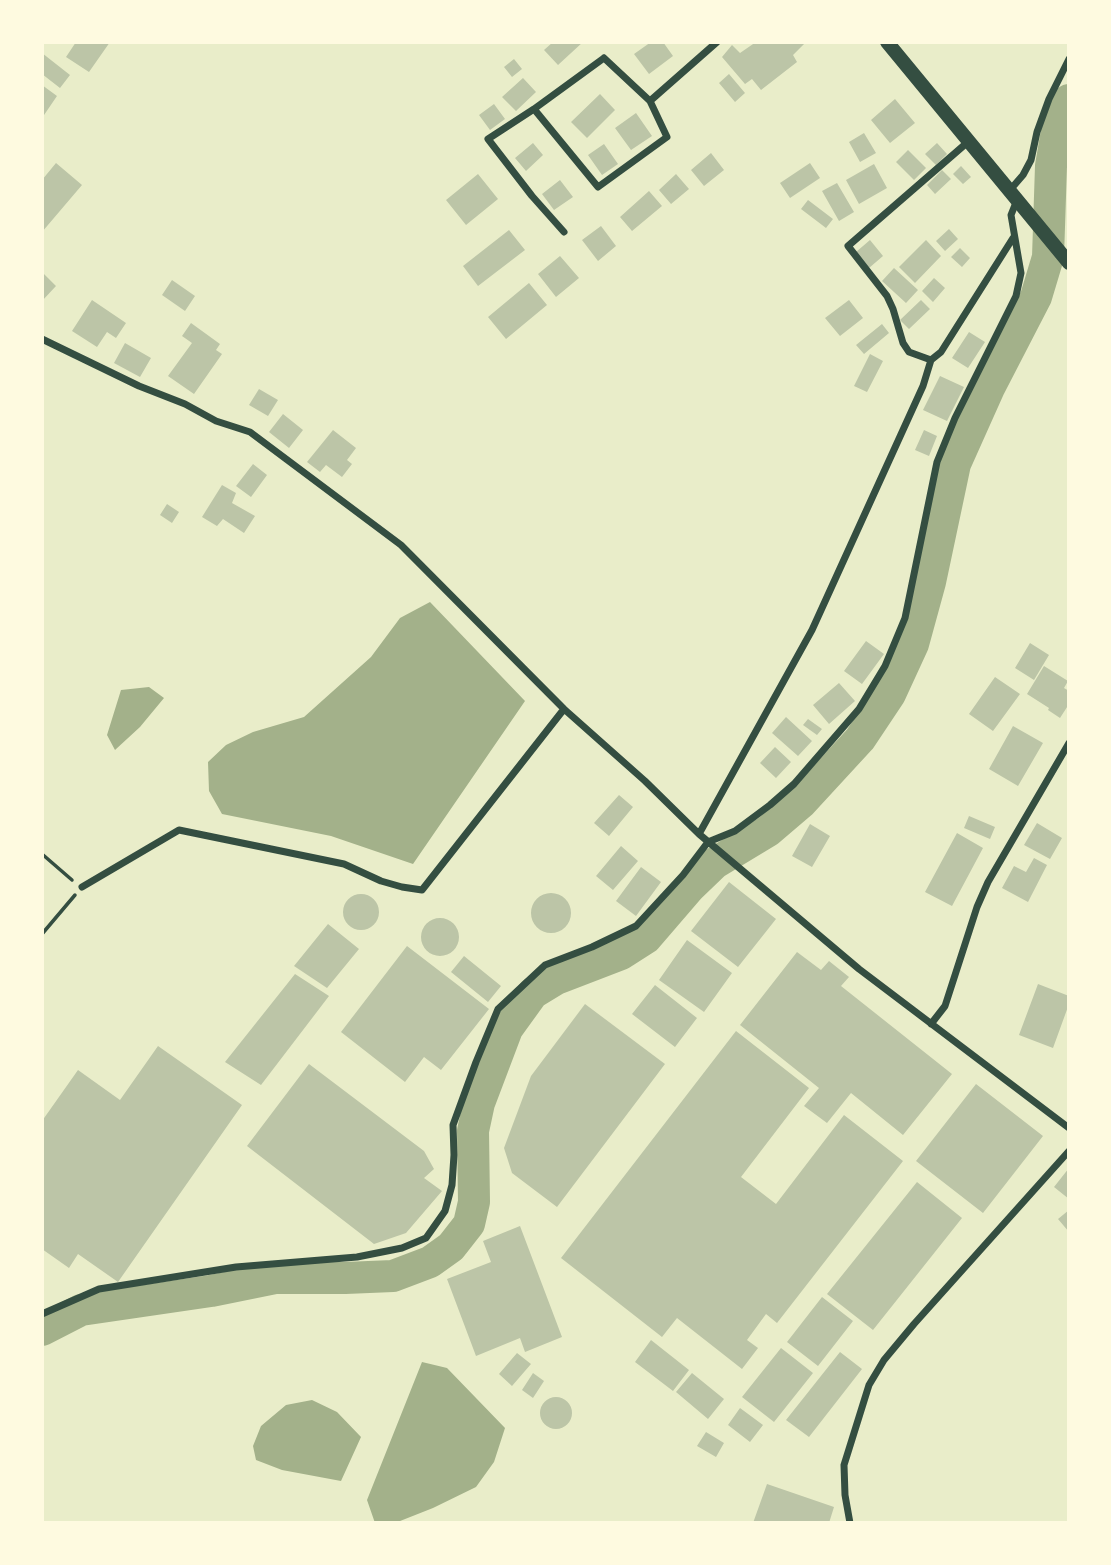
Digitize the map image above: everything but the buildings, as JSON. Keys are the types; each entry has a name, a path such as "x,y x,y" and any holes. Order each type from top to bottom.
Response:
{"main road":[{"path":"887,42 1068,262"}],"street":[{"path":"650,101 717,42"},
{"path":"534,109 598,187 667,137 650,101 604,58 488,139 564,232"},
{"path":"42,1314 99,1289 236,1267 357,1256 402,1248 426,1238 445,1212 452,1185 453,1125 498,1009 545,965 636,926 683,876 708,842 735,831 770,806 794,784 859,709 885,666 905,618 937,462 955,418 1016,296 1021,273 1011,215 1014,195 1031,160 1037,132 1049,99 1069,59"},
{"path":"931,360 909,352 903,344 887,296 848,246 970,141"},
{"path":"699,834 812,630 923,386 931,360 941,352 1013,237"},
{"path":"42,339 139,386 185,404 215,421 250,432 401,545 564,709 708,842 859,969 1069,1128"},
{"path":"82,887 179,830 344,864 382,881 422,890 564,709"},
{"path":"931,1024 944,1006 988,882 1069,743"},
{"path":"850,1523 845,1494 845,1465 869,1385 884,1360 914,1324 1069,1151"}],"path":[{"path":"42,854 82,887 42,934"}],"shaded area":[{"path":"430,602 525,701 413,864 331,836 222,814 209,791 208,762 226,745 253,732 304,717 371,657 400,618"},
{"path":"149,687 164,698 140,727 115,750 107,735 121,690"},
{"path":"422,1362 447,1368 505,1428 494,1462 476,1487 395,1523 375,1523 367,1500"},
{"path":"312,1400 337,1412 361,1437 341,1481 282,1470 256,1460 253,1446 261,1426 286,1405"}],"waterway":[{"path":"42,1330 81,1310 211,1291 275,1278 393,1276 430,1262 451,1247 469,1224 474,1202 473,1131 479,1103 507,1029 533,993 556,979 621,954 646,938 689,888 715,863 768,831 802,802 860,739 890,694 913,644 930,582 955,464 989,388 1036,297 1048,257 1051,166 1058,125 1069,100"}]}
